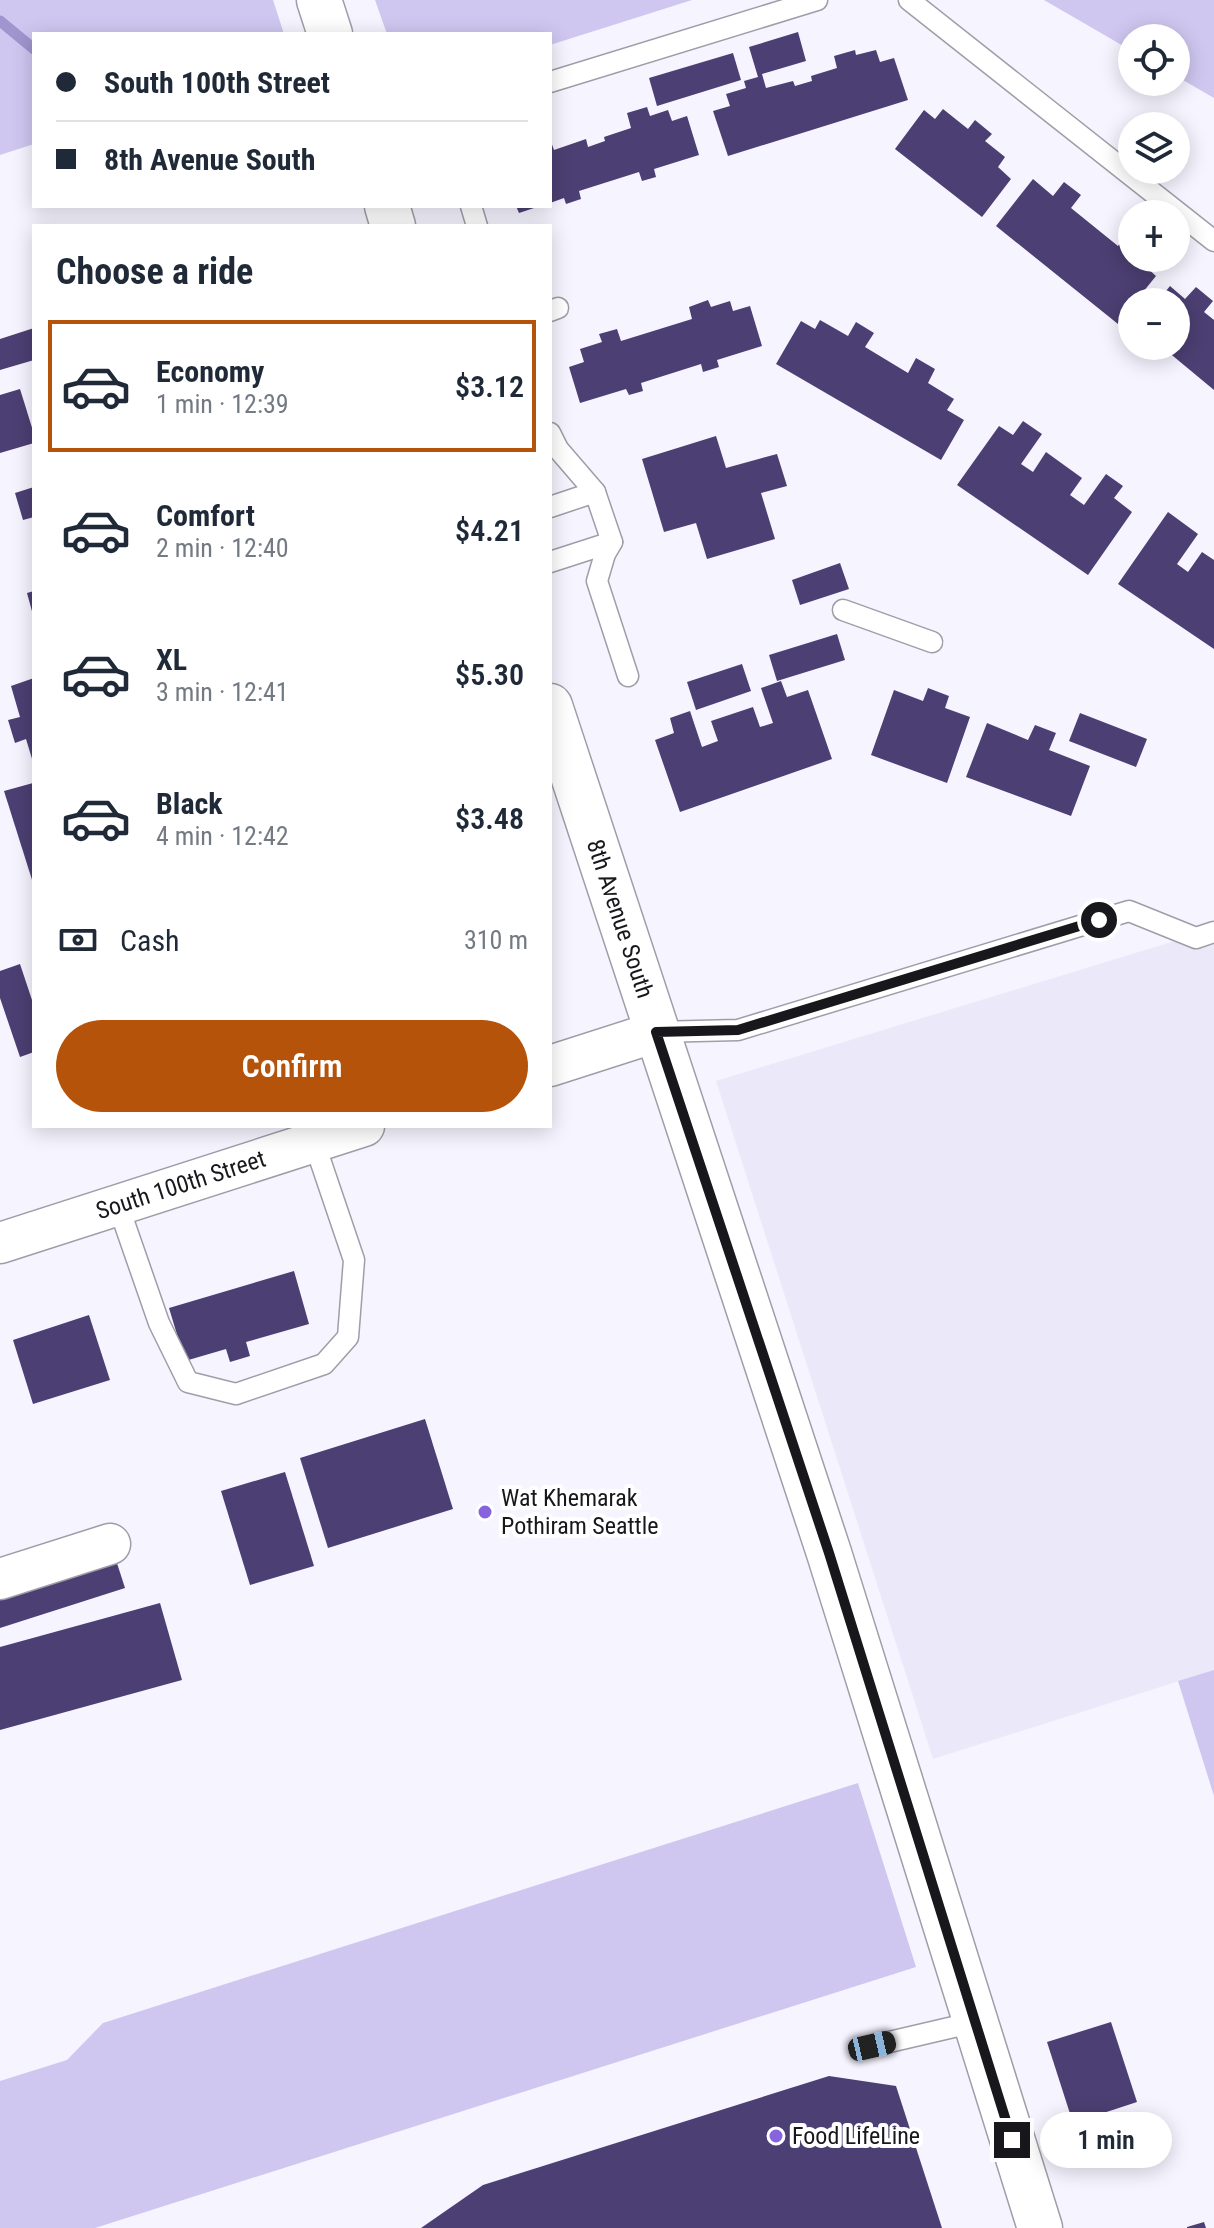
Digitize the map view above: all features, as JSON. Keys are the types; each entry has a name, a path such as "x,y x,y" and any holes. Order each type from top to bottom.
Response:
{"street":[{"path":"319,0 329,32"},
{"name":"8th Avenue South","path":"552,712 829,1553 1040,2228"},
{"path":"552,1065 656,1032"},
{"name":"South 100th Street","path":"0,1243 358,1128"},
{"path":"0,1579 110,1544"}],"lane":[{"path":"552,81 817,0"},
{"path":"909,0 1214,241"},
{"path":"552,437 558,449 595,492 612,542 597,581 628,676"},
{"path":"552,506 595,492"},
{"path":"552,561 612,542"},
{"path":"843,610 932,642"},
{"path":"656,1032 738,1030 1129,911 1196,938 1214,932"},
{"path":"118,1205 159,1323 188,1382 236,1394 324,1364 348,1337 354,1260 314,1142"},
{"path":"872,2046 975,2022"}],"shaded area":[{"path":"0,0 273,0 283,32 32,32 32,145 0,155"},
{"path":"375,0 692,0 552,44 552,32 386,32"},
{"path":"1044,0 1214,0 1214,98 1190,84 1190,24 1118,24 1118,43"},
{"path":"1214,929 1214,1670 933,1759 716,1081"},
{"path":"1214,1670 1214,1796 1178,1681"},
{"path":"858,1783 916,1967 95,2228 0,2228 0,2081 67,2060 103,2023"}],"building":[{"path":"798,32 806,61 762,74 766,88 793,81 795,86 812,81 811,76 837,68 834,56 855,50 856,55 876,50 880,62 894,58 908,100 728,156 713,111 730,106 726,94 746,88 744,81 758,77 749,47"},
{"path":"733,53 741,80 657,106 649,78"},
{"path":"647,107 650,116 668,110 672,121 687,116 699,155 654,169 656,177 642,181 639,172 579,191 581,199 566,204 564,198 552,202 552,144 554,150 586,139 588,147 605,141 604,137 631,128 627,113"},
{"path":"943,109 968,129 975,120 992,134 985,141 1005,157 998,167 1011,179 982,217 895,149 924,110 935,119"},
{"path":"1033,179 1053,196 1064,182 1081,195 1071,208 1118,246 1118,272 1152,272 1156,276 1146,288 1118,288 1118,324 996,226"},
{"path":"517,208 534,208 519,213"},
{"path":"1196,287 1213,301 1204,312 1214,320 1214,390 1178,360 1190,360 1190,294"},
{"path":"708,300 711,307 730,301 733,311 750,306 762,346 717,360 719,367 703,372 701,364 641,383 643,391 629,395 626,389 580,403 569,367 584,362 580,349 602,342 599,334 617,329 621,341 692,319 689,307"},
{"path":"820,320 848,336 856,322 874,333 865,347 908,373 916,358 935,369 928,383 954,399 947,410 964,420 941,460 776,364 801,321 815,329"},
{"path":"32,329 32,361 0,370 0,339"},
{"path":"20,389 32,428 32,444 0,453 0,395"},
{"path":"1023,421 1042,434 1021,464 1033,472 1046,452 1082,478 1070,495 1084,505 1106,474 1123,486 1114,498 1132,512 1088,575 957,485 999,426 1013,435"},
{"path":"716,436 726,468 777,454 787,486 761,493 775,539 707,559 696,523 664,532 642,459"},
{"path":"32,488 32,518 23,520 15,493"},
{"path":"1168,512 1198,534 1177,564 1188,572 1202,552 1214,560 1214,649 1118,584"},
{"path":"840,563 849,589 800,605 792,580"},
{"path":"32,592 32,611 27,593"},
{"path":"837,634 845,660 777,681 769,655"},
{"path":"742,664 751,691 696,710 687,682"},
{"path":"32,679 32,759 26,739 15,743 8,720 20,717 11,686"},
{"path":"781,681 787,697 808,690 832,759 680,812 655,740 674,733 670,718 690,711 702,747 718,741 711,721 753,707 760,727 773,723 761,688"},
{"path":"928,688 949,696 945,708 970,717 947,783 871,755 894,690 923,701"},
{"path":"1080,713 1147,739 1136,767 1069,741"},
{"path":"987,723 1028,740 1035,725 1056,733 1049,750 1090,766 1071,816 966,777"},
{"path":"32,783 32,880 4,791"},
{"path":"20,964 32,1000 32,1053 20,1057 0,998 0,971"},
{"path":"294,1271 309,1324 246,1342 250,1356 230,1362 226,1349 185,1361 169,1308"},
{"path":"89,1315 110,1380 33,1404 13,1340"},
{"path":"425,1419 453,1509 328,1548 300,1458"},
{"path":"285,1472 314,1566 250,1585 221,1491"},
{"path":"115,1557 125,1588 0,1628 0,1594"},
{"path":"160,1603 182,1680 0,1730 0,1647"},
{"path":"1111,2022 1137,2102 1073,2123 1047,2042"},
{"name":"Food LifeLine","path":"829,2076 896,2086 942,2228 421,2228 483,2185"},
{"path":"1204,2222 1206,2228 1187,2228 1187,2227"}],"waterway":[{"path":"0,21 32,47"}],"place":[{"name":"Wat Khemarak Pothiram Seattle","path":"485,1512"},
{"name":"Food LifeLine","path":"776,2136"}],"route":[{"path":"1012,2140 829,1553 656,1032 738,1030 1099,920"}]}
